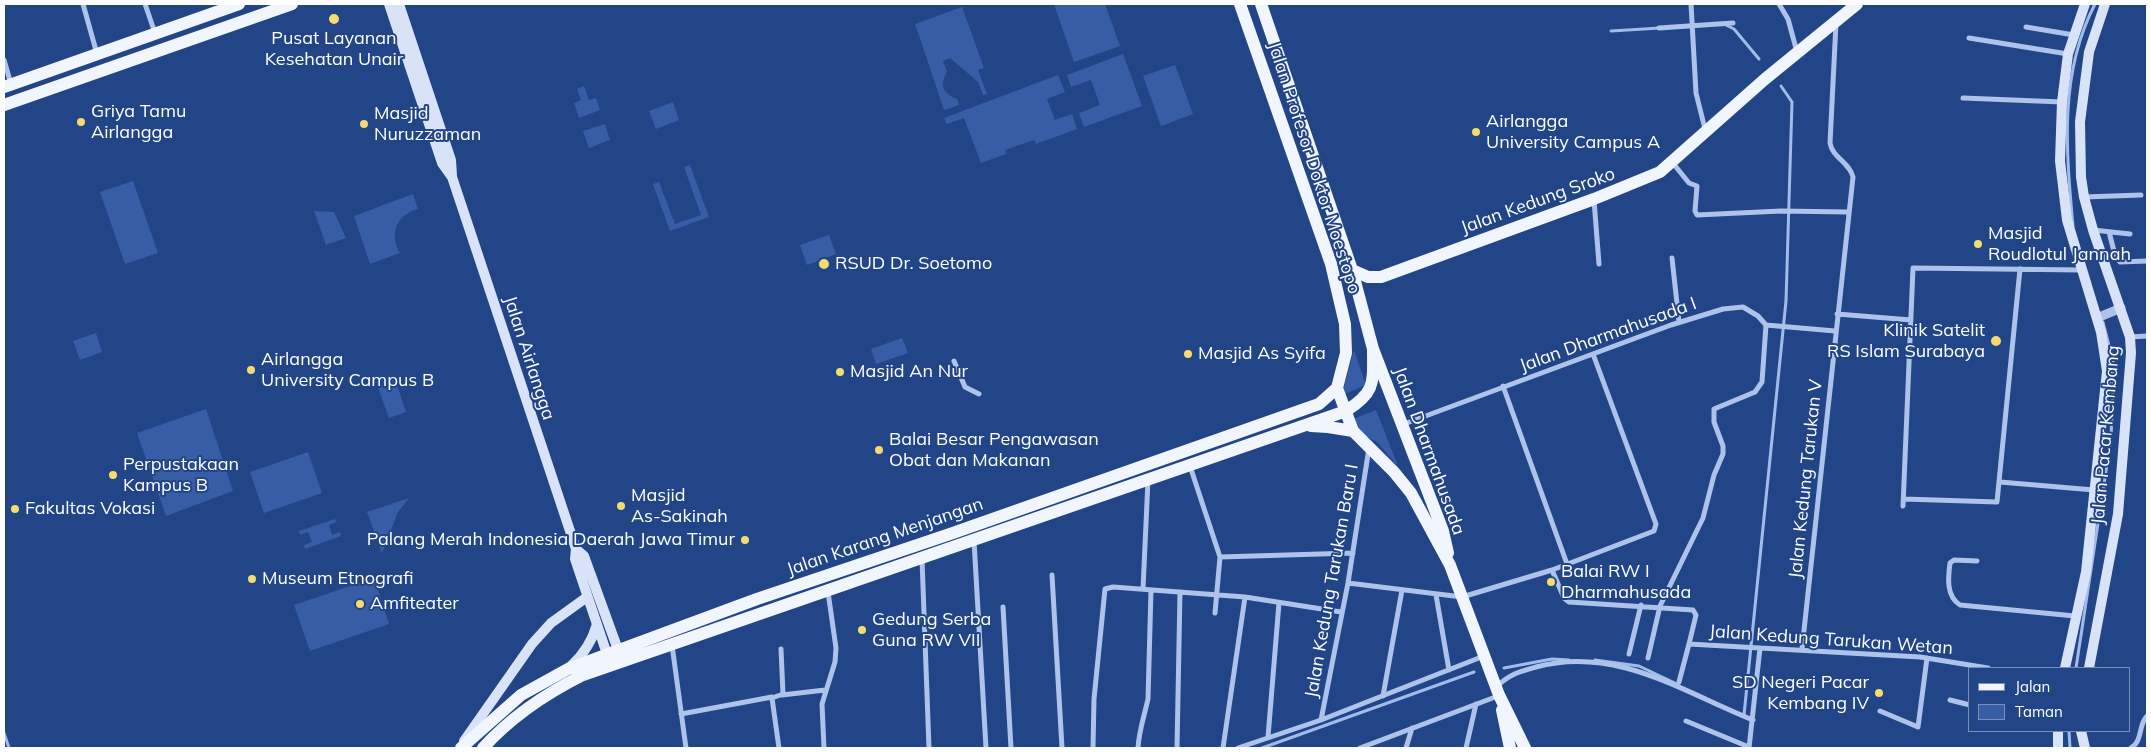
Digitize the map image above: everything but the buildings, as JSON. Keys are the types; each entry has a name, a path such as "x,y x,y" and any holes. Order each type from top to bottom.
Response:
{"main road":[{"path":"8,86 239,4"},
{"path":"4,105 292,4"},
{"name":"Jalan Airlangga","path":"389,4 442,163 452,177"},
{"name":"Jalan Airlangga","path":"399,4 451,160 452,177 576,549 575,559 587,597 597,624 615,658"},
{"name":"Jalan Profesor Doktor Moestopo","path":"1240,4 1331,264 1346,324 1346,353 1337,388"},
{"name":"Jalan Profesor Doktor Moestopo","path":"1261,4 1352,270 1373,349"},
{"name":"Jalan Kedung Sroko","path":"1352,270 1368,277 1381,276 1594,199 1660,172 1797,53 1857,4"},
{"path":"2065,667 2074,616 2086,572 2107,371 2098,317 2067,220 2060,161 2062,102 2068,54 2085,4"},
{"name":"Jalan Pacar Kembang","path":"2089,667 2118,514 2131,353 2130,337 2093,230 2084,197 2080,122 2089,52 2105,4"},
{"path":"194,19 200,37"},
{"name":"Jalan Karang Menjangan","path":"460,748 521,695 568,669 672,644 827,589 884,563 922,558 1346,411 1363,400 1369,393 1373,349"},
{"name":"Jalan Dharmahusada","path":"1373,349 1443,532 1450,565"},
{"path":"1337,388 1353,431"},
{"name":"Jalan Karang Menjangan","path":"483,748 527,707 551,691 615,658 757,599 884,563 1319,404 1337,388"},
{"path":"1302,426 1328,426 1353,431"},
{"name":"Jalan Dharmahusada","path":"1353,431 1411,493 1450,565 1497,692 1525,748"},
{"name":"Jalan Airlangga","path":"576,549 584,556 615,658"},
{"name":"Jalan Karang Menjangan","path":"460,748 532,644 550,623 587,597"},
{"path":"568,669 583,654 593,638 597,624"},
{"name":"Jalan Dharmahusada","path":"1497,692 1510,748"},
{"path":"2058,732 2058,748"},
{"path":"2081,732 2085,748"}],"street":[{"path":"83,4 98,55"},
{"path":"145,4 155,34"},
{"path":"1691,4 1698,102 1706,131"},
{"path":"1779,4 1788,19 1797,53"},
{"name":"Jalan Kedung Tarukan V","path":"1802,649 1852,175 1831,149 1830,143 1837,20"},
{"path":"1659,28 1692,28 1733,23"},
{"path":"2026,27 2074,35"},
{"path":"1969,38 2068,54"},
{"path":"4,60 8,86"},
{"path":"1963,98 2062,102"},
{"path":"1672,162 1689,183 1697,186 1695,211 1697,215 1780,211 1848,212"},
{"path":"2084,197 2141,195"},
{"path":"1594,199 1599,264"},
{"path":"2093,230 2130,234"},
{"path":"2109,232 2115,255 2120,262 2147,261"},
{"path":"1672,258 1679,322"},
{"path":"1903,506 1914,267 2082,270"},
{"path":"1904,499 1997,502 2020,269"},
{"name":"Jalan Dharmahusada I","path":"1401,425 1679,322 1723,309 1742,306 1758,316 1766,325"},
{"path":"2098,317 2120,308"},
{"path":"1837,314 1911,320"},
{"path":"1648,658 1660,606 1703,518 1714,475 1723,454 1721,441 1714,422 1714,409 1754,392 1762,382 1766,325 1835,331"},
{"path":"2130,337 2147,336"},
{"path":"1348,584 1462,597 1552,570 1651,533 1656,524 1594,354"},
{"path":"954,361 966,386 979,394"},
{"path":"1504,386 1568,564"},
{"name":"Jalan Kedung Tarukan Baru I","path":"1321,720 1340,612 1348,584 1369,448"},
{"path":"1190,465 1220,557 1215,613"},
{"path":"1143,589 1148,480"},
{"path":"2000,482 2094,490"},
{"path":"974,540 986,748"},
{"path":"1220,557 1353,553"},
{"path":"922,558 929,748"},
{"path":"1977,561 1954,560 1950,563 1949,592 1952,599 1960,605 2074,616"},
{"name":"Jalan Kedung Tarukan Wetan","path":"1552,570 1564,598 1569,602 1660,606 1695,611 1696,616 1689,644 1802,649 1927,658 1982,667"},
{"path":"1052,575 1062,748"},
{"path":"1093,748 1103,592 1109,588 1245,597 1340,612"},
{"path":"824,748 822,711 825,690 835,662 836,639 827,589"},
{"path":"1138,748 1140,724 1148,699 1151,590"},
{"path":"1383,696 1402,590"},
{"path":"1177,748 1180,592"},
{"path":"1436,595 1450,670"},
{"path":"1224,748 1245,597"},
{"path":"1268,737 1278,603"},
{"path":"1629,654 1641,605"},
{"path":"1003,608 1011,748"},
{"path":"672,644 686,748"},
{"path":"1679,682 1689,644"},
{"path":"1686,721 1749,748 1759,648"},
{"path":"780,649 782,695"},
{"path":"1238,748 1321,720 1484,656"},
{"path":"1880,711 1918,727 1927,658"},
{"path":"1360,748 1476,704 1497,692 1509,674 1554,662 1608,663 1669,682 1753,720"},
{"path":"681,714 782,695 825,690"},
{"path":"772,697 778,748"},
{"path":"1950,700 1968,704"},
{"path":"1466,748 1476,704"},
{"path":"2131,748 2138,742 2144,720 2147,716"},
{"path":"1406,748 1412,728"}],"green space":[{"path":"1054,4 1105,4 1120,46 1074,62"},
{"path":"962,7 984,68 978,70 987,94 983,95 978,82 950,58 943,61 947,72 943,85 948,94 957,99 959,105 944,110 915,24"},
{"path":"1123,54 1142,106 1084,127 1079,113 1100,105 1091,80 1071,87 1067,75"},
{"path":"1175,65 1193,114 1161,126 1143,76"},
{"path":"1058,75 1065,92 1047,99 1055,120 1072,114 1077,129 1036,144 1034,140 1005,150 1006,154 981,163 964,118 947,124 944,118"},
{"path":"584,86 589,100 596,98 600,110 579,118 574,103 581,100 577,89"},
{"path":"673,102 679,120 656,129 649,111"},
{"path":"605,124 610,140 589,148 583,131"},
{"path":"690,165 709,217 670,231 653,184 659,182 675,224 701,215 684,167"},
{"path":"133,181 158,253 125,264 100,192"},
{"path":"413,194 418,209 404,216 395,232 395,239 400,253 370,264 354,216"},
{"path":"314,211 334,212 346,238 326,245"},
{"path":"829,235 836,254 807,265 800,245"},
{"path":"96,333 102,352 80,360 73,341"},
{"path":"902,338 908,353 876,364 871,349"},
{"path":"1354,350 1366,385 1342,395"},
{"path":"394,376 406,412 389,418 376,382"},
{"path":"206,409 233,491 166,516 137,433"},
{"path":"1376,410 1398,466 1377,442 1355,430 1351,420"},
{"path":"308,452 322,493 264,513 250,472"},
{"path":"409,498 398,512 382,553 367,512"},
{"path":"335,519 336,522 329,525 332,535 340,532 341,536 305,549 304,545 312,542 308,532 300,535 299,531"},
{"path":"374,578 389,624 310,651 294,605"}],"waterway":[{"path":"2073,226 2067,141 2070,85 2075,57 2083,30 2095,4"},
{"path":"1726,25 1734,29 1759,59"},
{"path":"1611,31 1660,28"},
{"path":"1744,715 1786,301 1792,102 1781,86"},
{"path":"2076,667 2111,438 2114,365 2103,322"},
{"path":"1504,668 1552,659 1569,660"},
{"path":"1595,660 1639,666 1677,684"},
{"path":"1262,748 1474,672"},
{"path":"2069,732 2070,748"},
{"path":"4,733 9,748"}],"place":[{"name":"Pusat Layanan Kesehatan Unair","path":"334,19"},
{"name":"Griya Tamu Airlangga","path":"81,122"},
{"name":"Masjid Nuruzzaman","path":"364,124"},
{"name":"Airlangga University Campus A","path":"1476,132"},
{"name":"Masjid Roudlotul Jannah","path":"1978,244"},
{"name":"RSUD Dr. Soetomo","path":"824,264"},
{"name":"Klinik Satelit RS Islam Surabaya","path":"1996,341"},
{"name":"Masjid As Syifa","path":"1188,354"},
{"name":"Airlangga University Campus B","path":"251,370"},
{"name":"Masjid An Nur","path":"840,372"},
{"name":"Balai Besar Pengawasan Obat dan Makanan","path":"879,450"},
{"name":"Perpustakaan Kampus B","path":"113,475"},
{"name":"Masjid As-Sakinah","path":"621,506"},
{"name":"Fakultas Vokasi","path":"15,509"},
{"name":"Palang Merah Indonesia Daerah Jawa Timur","path":"745,540"},
{"name":"Museum Etnografi","path":"252,579"},
{"name":"Balai RW I Dharmahusada","path":"1551,582"},
{"name":"Amfiteater","path":"360,604"},
{"name":"Gedung Serba Guna RW VII","path":"862,630"},
{"name":"SD Negeri Pacar Kembang IV","path":"1879,693"}]}
